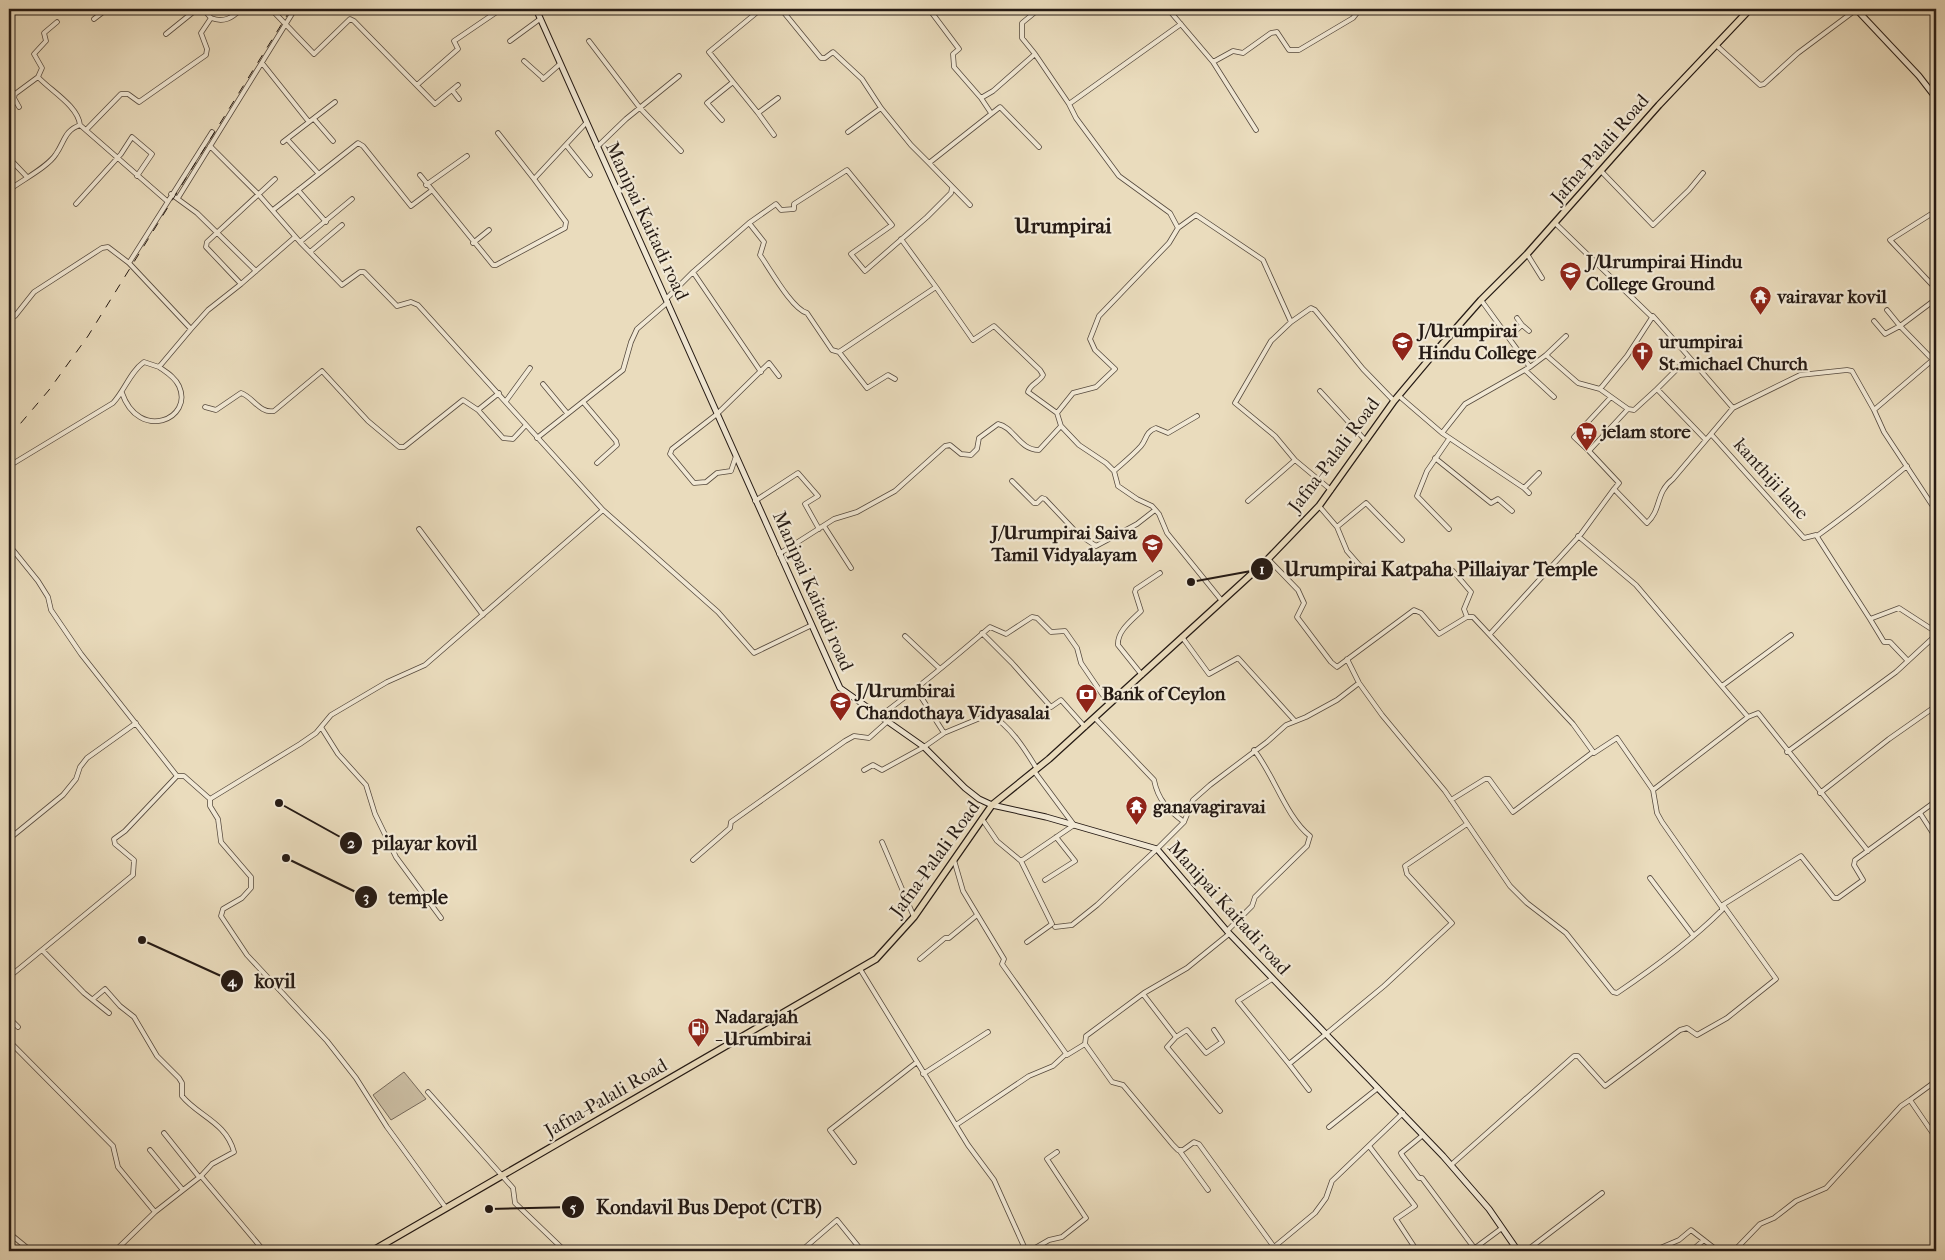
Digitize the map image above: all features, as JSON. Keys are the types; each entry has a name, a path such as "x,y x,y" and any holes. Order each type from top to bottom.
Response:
{"main road":[{"name":"Manipai Kaitadi road","path":"536,9 840,688 924,747 970,793 992,805 1074,825 1157,849 1228,933 1451,1165 1502,1228 1518,1251"},
{"name":"Jafna-Palali Road","path":"372,1251 876,959 914,917 992,805 1036,770 1142,675 1268,559 1319,506 1397,398 1482,300 1528,254 1601,171 1750,9"},
{"path":"1856,9 1919,76 1936,98"}],"street":[{"path":"94,19 106,9"},
{"path":"166,34 197,9"},
{"path":"203,9 211,18 220,22 241,9"},
{"path":"271,9 314,54 350,20 354,21 436,104 458,86"},
{"path":"178,198 295,9"},
{"path":"417,85 458,50 454,41 501,9"},
{"path":"762,9 709,52 774,134"},
{"path":"781,9 821,58 825,58 834,52 848,64 862,79 911,145 970,205"},
{"path":"929,9 959,49 953,54 954,67 981,98 991,113"},
{"path":"1039,9 1022,24 1022,38 1035,54 1076,118 1119,176 1170,213 1178,228"},
{"path":"1168,9 1213,62 1256,130"},
{"path":"1213,62 1232,51 1243,53 1271,33 1277,32 1289,50 1299,50 1353,18 1360,9"},
{"path":"1716,45 1760,85 1764,84 1798,53 1856,9"},
{"path":"87,129 121,94 128,94 139,102 206,54 208,49 201,33 211,18"},
{"path":"510,41 540,19"},
{"path":"19,106 14,98 15,94 38,77 42,68 34,54 46,41 44,33 58,22"},
{"path":"1068,104 1181,24"},
{"path":"589,41 640,108 681,151"},
{"path":"981,98 994,91 1035,54"},
{"path":"524,61 542,79 560,64"},
{"path":"262,63 309,122"},
{"path":"597,147 679,76"},
{"path":"38,77 74,110 79,118 80,125"},
{"path":"722,120 707,103 733,82"},
{"path":"452,90 459,99"},
{"path":"758,113 778,98"},
{"path":"318,173 285,140 335,102"},
{"path":"929,163 1000,107 1039,146"},
{"path":"848,132 882,108"},
{"path":"314,119 333,141"},
{"path":"534,178 586,123"},
{"path":"80,125 87,129 104,148 166,201"},
{"path":"9,190 52,160 66,134 71,129 80,125"},
{"path":"129,263 166,201 212,132"},
{"path":"420,175 431,192 492,265 496,265 565,228 566,222 498,133"},
{"path":"76,204 117,158 132,137 152,154 137,176"},
{"path":"273,210 358,143 363,146 411,206 431,192"},
{"path":"566,145 590,175"},
{"path":"210,146 259,195 295,237 342,285 360,272 364,272 397,306 415,302 603,510 718,612 754,653 812,625"},
{"path":"426,185 467,156"},
{"path":"9,158 27,177"},
{"path":"537,438 567,413 584,403 623,370 637,329 693,272 749,223 776,204 781,210 794,209 794,204 847,170 892,225 851,254 865,271 928,217 951,193 952,188"},
{"path":"1601,171 1653,225 1689,190 1703,172"},
{"path":"241,284 206,247 206,242 275,179"},
{"path":"298,190 326,222"},
{"path":"171,194 216,231 256,271"},
{"path":"300,242 352,200"},
{"path":"1936,211 1890,240 1936,289"},
{"path":"1222,601 1167,533 1152,506 1137,499 1118,486 1114,472 1106,463 1084,450 1060,426 1058,413 1073,393 1096,388 1114,372 1114,368 1095,350 1090,339 1095,323 1099,316 1169,243 1178,228 1196,216 1263,260 1291,322"},
{"path":"749,223 764,242 760,255 786,292 801,311 807,313 832,350 839,352 867,388 888,375 894,379"},
{"path":"1555,223 1652,317 1733,408"},
{"path":"310,252 342,226"},
{"path":"473,243 489,230"},
{"path":"159,366 208,310 295,237"},
{"path":"901,239 973,340 994,326 1040,370 1043,374 1041,380 1031,387 1028,392 1058,413"},
{"path":"9,314 15,316 34,292 102,248 108,247 129,263 191,329"},
{"path":"1528,254 1542,278"},
{"path":"693,272 761,372"},
{"path":"839,352 936,287"},
{"path":"1874,321 1885,334 1900,326 1936,299"},
{"path":"1482,300 1530,367"},
{"path":"1331,490 1295,460 1275,436 1235,403 1271,341 1291,322 1311,308 1363,368 1397,398 1449,439 1530,493"},
{"path":"1874,410 1935,358 1900,326 1886,310"},
{"path":"1600,389 1627,356 1652,317"},
{"path":"1517,318 1529,331"},
{"path":"1509,337 1522,324"},
{"path":"1442,433 1465,404 1526,371 1546,356 1566,336"},
{"path":"1546,356 1578,383 1600,389 1628,409 1634,410 1689,357"},
{"path":"9,466 113,403 122,393 136,368 144,362 159,366 171,376 179,386 181,399 178,409 170,416 158,423 147,422 126,405 122,393"},
{"path":"736,456 731,471 717,473 699,484 689,479 670,454 672,448 717,414 769,363 779,376"},
{"path":"506,401 530,368"},
{"path":"1614,489 1648,522 1654,516 1664,486 1674,479 1733,408 1800,375 1847,370 1852,371 1884,432 1936,511"},
{"path":"205,407 216,410 241,393 263,409 269,412 274,411 322,371 368,420 399,447 404,447 459,402 466,401 478,410 503,438 513,439 526,424"},
{"path":"1526,371 1554,397"},
{"path":"543,384 567,413"},
{"path":"1657,389 1705,440"},
{"path":"1320,391 1366,441"},
{"path":"478,410 499,393"},
{"path":"1490,634 1578,536 1619,483 1574,437 1611,397"},
{"path":"584,403 616,441 617,445 597,462"},
{"path":"1589,451 1628,409"},
{"path":"1114,472 1143,444 1145,436 1150,431 1156,428 1168,433 1196,416"},
{"path":"779,554 840,517 870,506 894,492 944,446 950,445 961,454 971,455 977,449 980,438 998,424 1005,427 1018,441 1034,450 1039,450 1060,426"},
{"name":"kanthiji lane","path":"1711,434 1768,495 1804,538 1817,536 1884,642 1890,642 1908,661"},
{"path":"1449,439 1427,471 1417,496 1449,529"},
{"path":"1435,458 1491,503 1498,498 1512,511"},
{"path":"1248,501 1295,460"},
{"path":"1817,536 1855,509 1907,466"},
{"path":"1524,488 1539,472"},
{"path":"755,501 798,473 818,496 805,504 819,529"},
{"path":"1012,481 1034,503 1037,503 1042,498 1045,499 1078,534 1096,546 1138,524 1155,510"},
{"path":"1337,526 1366,504 1402,540"},
{"path":"1319,506 1337,526 1347,551 1368,575"},
{"path":"210,799 300,744 321,727 331,715 379,686 425,665 603,510"},
{"path":"824,526 851,568"},
{"path":"419,529 483,615"},
{"path":"1578,536 1636,584 1748,717"},
{"path":"9,545 38,580 48,596 51,610 81,654 177,776"},
{"path":"1268,559 1298,590 1304,603 1297,617 1303,627 1337,667 1376,636 1414,610 1421,613 1439,634 1467,617 1473,617 1573,724 1593,752"},
{"path":"1453,571 1471,592 1464,609 1467,617"},
{"path":"1142,675 1118,645 1118,638 1124,628 1142,611 1135,592 1136,589 1160,573"},
{"path":"1787,752 1857,702 1908,661 1936,634 1899,608 1870,618"},
{"path":"880,716 916,689 992,626 1006,634 1026,619 1032,617 1037,618 1051,632 1065,631 1077,648 1081,663 1109,704"},
{"path":"982,633 1051,707 1061,700 1084,727"},
{"path":"1722,686 1791,635"},
{"path":"905,636 939,668"},
{"path":"1182,637 1209,674 1238,658 1295,721"},
{"path":"1347,659 1360,683 1382,715 1451,800 1510,886 1527,903 1566,933 1613,992 1618,993 1635,981 1693,935 1722,910 1723,906 1801,856 1834,898 1838,898 1863,880 1854,865 1855,860 1936,801"},
{"path":"1055,927 1072,925 1079,920 1184,822 1193,800 1254,750 1267,742 1286,725 1337,700 1360,683"},
{"path":"916,689 944,733"},
{"path":"1820,793 1883,743 1936,706"},
{"path":"864,770 873,765 882,770 924,747 944,733 990,714 999,720 1019,741 1036,770 1074,825 1021,861"},
{"path":"1653,790 1748,717 1758,714 1868,851"},
{"path":"1094,718 1154,780 1156,792 1163,803 1184,822"},
{"path":"693,860 730,828 731,822 764,797 845,741 854,736 869,738 888,722"},
{"path":"9,839 63,795 76,779 80,766 87,758 136,723"},
{"path":"321,727 338,754 366,785 375,814 396,857 441,918"},
{"path":"1451,800 1485,779 1490,779 1513,812 1593,752 1617,738 1653,790 1657,812 1662,822 1776,979 1726,1018 1698,1035 1687,1028 1680,1030 1605,1086 1578,1056 1574,1056 1451,1165"},
{"path":"1208,1190 1179,1150 1123,1085 1112,1082 1085,1044 1086,1036 1143,994 1187,968 1228,933 1252,906 1256,897 1265,887 1308,846 1310,836 1299,828 1267,766 1254,750"},
{"path":"9,977 133,875 134,860 115,844 114,839 125,832 177,776 184,776 210,799 210,806 218,819 221,842 251,877 251,888 242,898 223,909 220,916 247,955 327,1041 356,1078 387,1128 446,1208"},
{"path":"1920,813 1936,838"},
{"path":"982,819 997,841 1021,861 1052,924 1027,942"},
{"path":"1289,1064 1384,986 1452,923 1408,874 1405,866 1467,824"},
{"path":"1045,880 1075,862 1056,837"},
{"path":"882,842 914,917"},
{"path":"953,860 963,891 994,940 1004,959 1002,964 1066,1054"},
{"path":"1650,878 1693,935"},
{"path":"920,959 945,938 949,938 963,928 977,915"},
{"path":"42,950 84,993 93,998 109,1013"},
{"path":"860,969 968,1145 994,1180 1028,1251 1049,1240 1062,1237 1086,1218 1047,1158 1057,1152"},
{"path":"1272,978 1238,1001 1308,1090"},
{"path":"93,998 105,990 134,1017 157,1056 182,1083 182,1096 212,1119 230,1143 234,1152 212,1164 200,1177 182,1189 155,1212 115,1251"},
{"path":"1143,994 1176,1038"},
{"path":"9,1018 18,1027"},
{"path":"1214,1030 1222,1042 1206,1053 1186,1030 1167,1047 1220,1110"},
{"path":"924,1074 988,1032"},
{"path":"9,1041 113,1146 118,1167 155,1212"},
{"path":"956,1124 1029,1076 1053,1066 1066,1054 1085,1044"},
{"path":"854,1162 830,1130 917,1062"},
{"path":"1734,1251 1745,1236 1760,1224 1774,1218 1796,1201 1826,1188 1901,1106 1936,1082"},
{"path":"1329,1127 1378,1088"},
{"path":"428,1092 514,1188 515,1202 565,1251"},
{"path":"1910,1100 1936,1138"},
{"path":"1179,1150 1183,1150 1194,1142 1199,1144 1274,1249 1315,1213 1326,1198 1332,1181 1402,1113"},
{"path":"164,1132 264,1251"},
{"path":"1423,1135 1401,1153 1419,1178 1422,1178 1473,1250 1502,1228"},
{"path":"1369,1146 1415,1206 1396,1219 1417,1251"},
{"path":"150,1150 182,1189"},
{"path":"1526,1251 1592,1203 1602,1192"},
{"path":"801,1251 837,1220 862,1251"},
{"path":"1653,1251 1679,1240 1691,1230 1718,1251"},
{"path":"9,1233 31,1251"},
{"path":"1690,1251 1704,1240"}],"shaded area":[{"path":"404,1072 426,1099 391,1120 373,1095"}],"railway":[{"path":"9,437 49,390 88,336 291,9"}],"place":[{"name":"J/Urumpirai Hindu College Ground","path":"1570,292"},
{"name":"vairavar kovil","path":"1761,316"},
{"name":"J/Urumpirai Hindu College","path":"1402,361"},
{"name":"urumpirai St.michael Church","path":"1643,372"},
{"name":"jelam store","path":"1586,451"},
{"name":"J/Urumpirai Saiva Tamil Vidyalayam","path":"1153,563"},
{"name":"Urumpirai Katpaha Pillaiyar Temple","path":"1191,582"},
{"name":"Bank of Ceylon","path":"1086,713"},
{"name":"J/Urumbirai Chandothaya Vidyasalai","path":"840,721"},
{"name":"pilayar kovil","path":"279,803"},
{"name":"ganavagiravai","path":"1137,826"},
{"name":"temple","path":"286,858"},
{"name":"kovil","path":"142,940"},
{"name":"Nadarajah - Urumbirai","path":"699,1047"},
{"name":"Kondavil Bus Depot (CTB)","path":"489,1209"}],"district":[{"name":"Urumpirai","path":"1063,226"}]}
